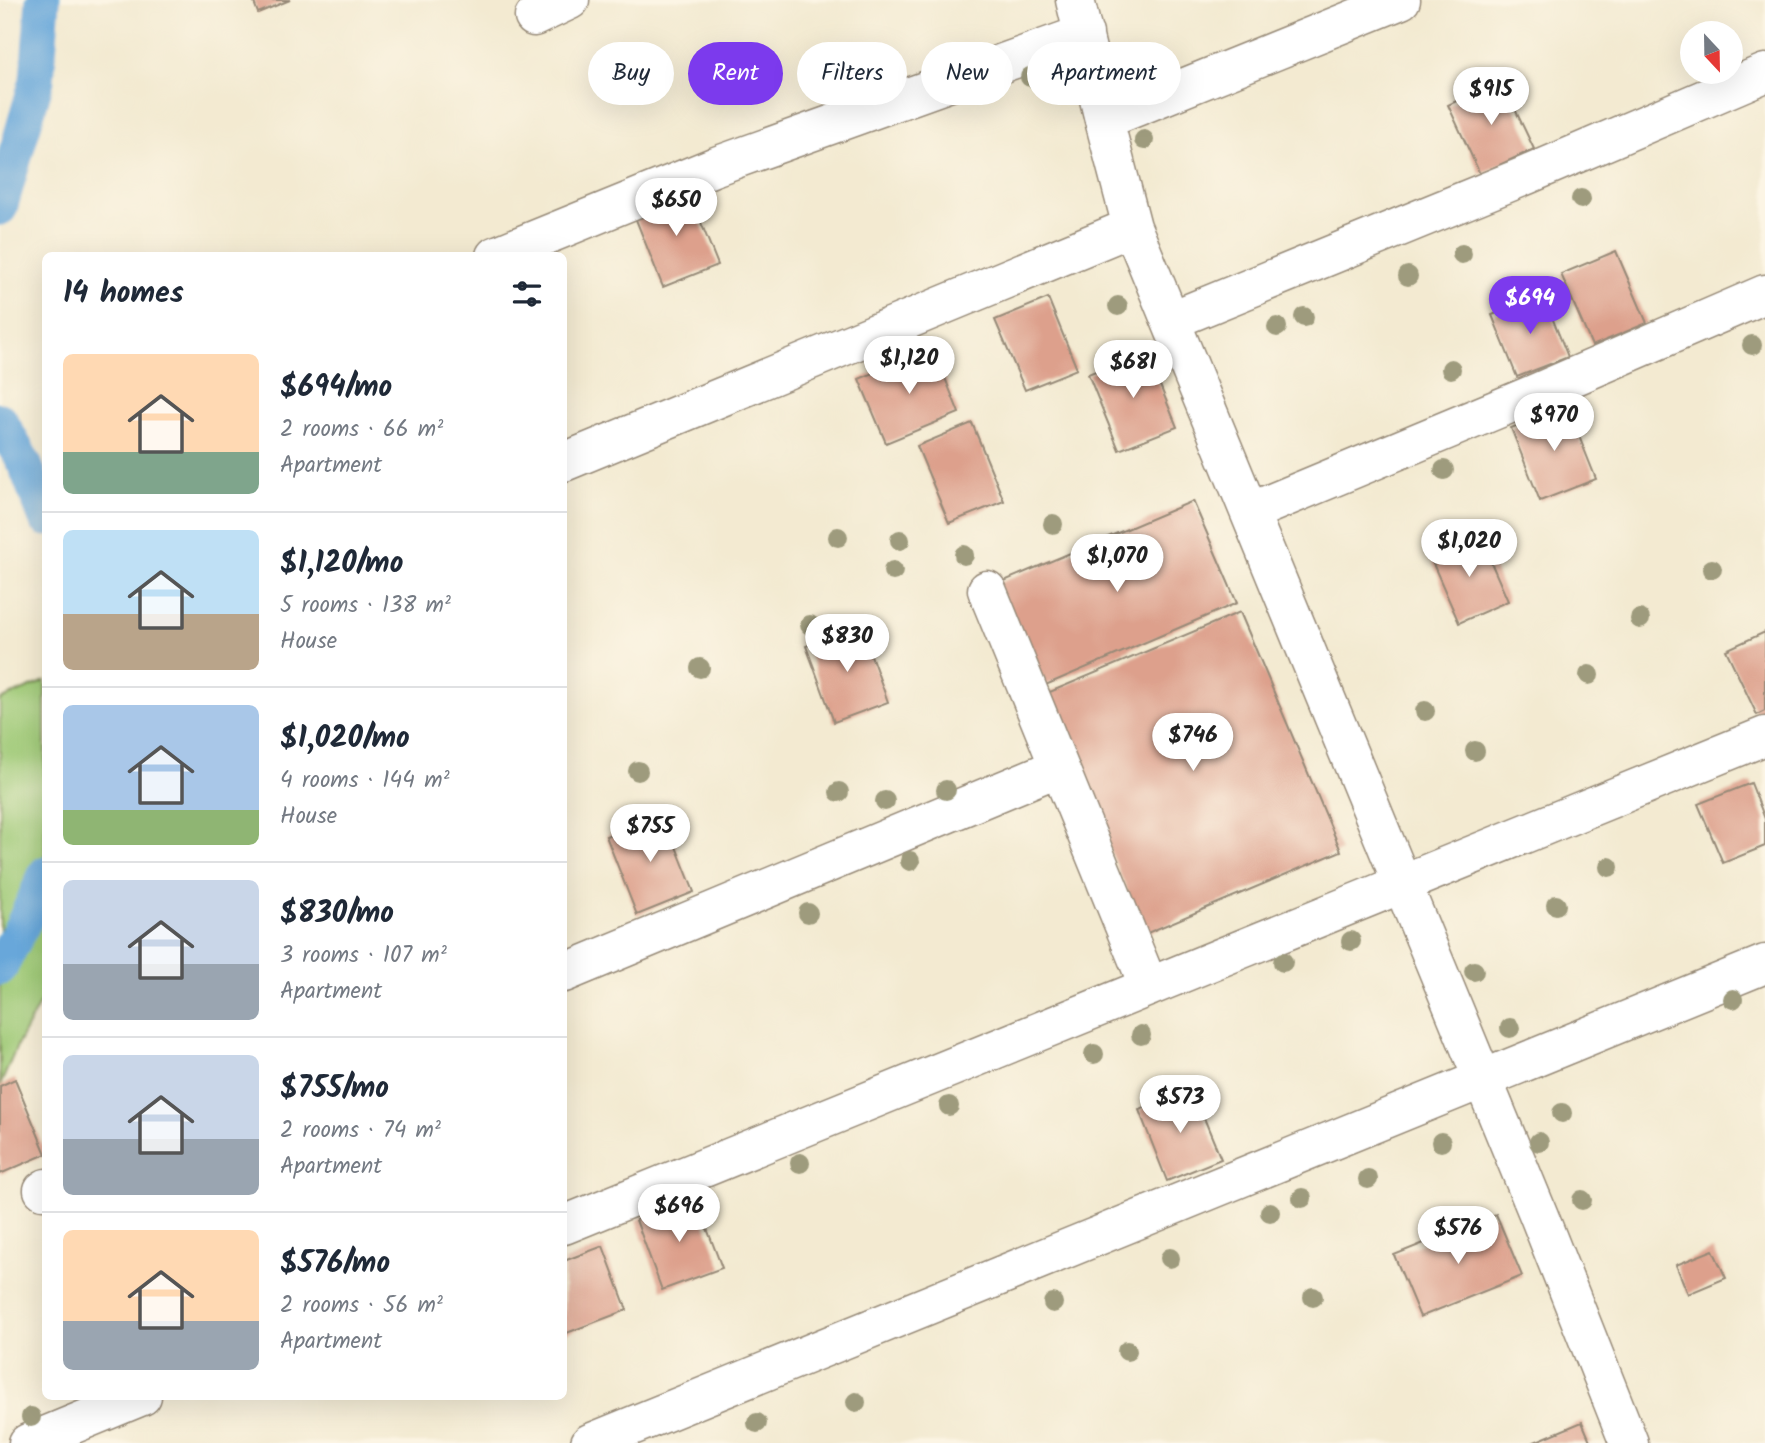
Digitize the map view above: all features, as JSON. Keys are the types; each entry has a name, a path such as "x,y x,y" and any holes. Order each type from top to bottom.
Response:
{"street":[{"path":"534,17 570,0"},
{"path":"1104,120 1401,0"},
{"path":"505,252 1080,17 1132,227 1629,1443"},
{"path":"1172,320 1527,175 1765,73"},
{"path":"567,461 1132,227"},
{"path":"1250,512 1765,294"},
{"path":"987,590 1149,987"},
{"path":"567,1224 1765,736"},
{"path":"567,972 1059,767"},
{"path":"590,1443 1765,964"},
{"path":"28,1443 132,1400"}],"green space":[{"path":"42,682 42,999 0,1086 0,700"}],"building":[{"path":"253,0 290,0 258,13"},
{"path":"1501,80 1534,149 1480,174 1448,105"},
{"path":"688,190 718,265 663,287 633,212"},
{"path":"1616,251 1647,323 1592,346 1561,274"},
{"path":"1543,295 1568,357 1517,377 1492,315"},
{"path":"1048,298 1077,369 1025,390 995,320"},
{"path":"933,348 959,413 886,443 859,379"},
{"path":"1146,351 1177,427 1119,450 1088,374"},
{"path":"1567,406 1596,479 1540,501 1511,428"},
{"path":"972,423 1004,501 949,523 917,446"},
{"path":"1193,501 1237,603 1041,687 997,584"},
{"path":"1479,535 1508,601 1459,623 1430,557"},
{"path":"1240,612 1341,851 1145,934 1045,694"},
{"path":"860,625 888,702 834,722 806,646"},
{"path":"1765,632 1765,711 1757,715 1726,650"},
{"path":"1751,783 1765,819 1765,846 1723,863 1698,804"},
{"path":"663,814 694,892 637,915 606,836"},
{"path":"15,1079 42,1144 42,1156 0,1174 0,1086"},
{"path":"1192,1089 1221,1159 1167,1181 1139,1110"},
{"path":"695,1197 722,1268 662,1290 636,1220"},
{"path":"1496,1214 1522,1276 1420,1317 1394,1255"},
{"path":"603,1246 627,1310 567,1333 567,1260"},
{"path":"1713,1250 1726,1278 1688,1294 1676,1265"},
{"path":"1582,1422 1591,1443 1532,1443"}],"waterway":[{"path":"0,208 37,80 43,0"},
{"path":"0,420 25,465 42,509"},
{"path":"0,968 42,882"}]}
